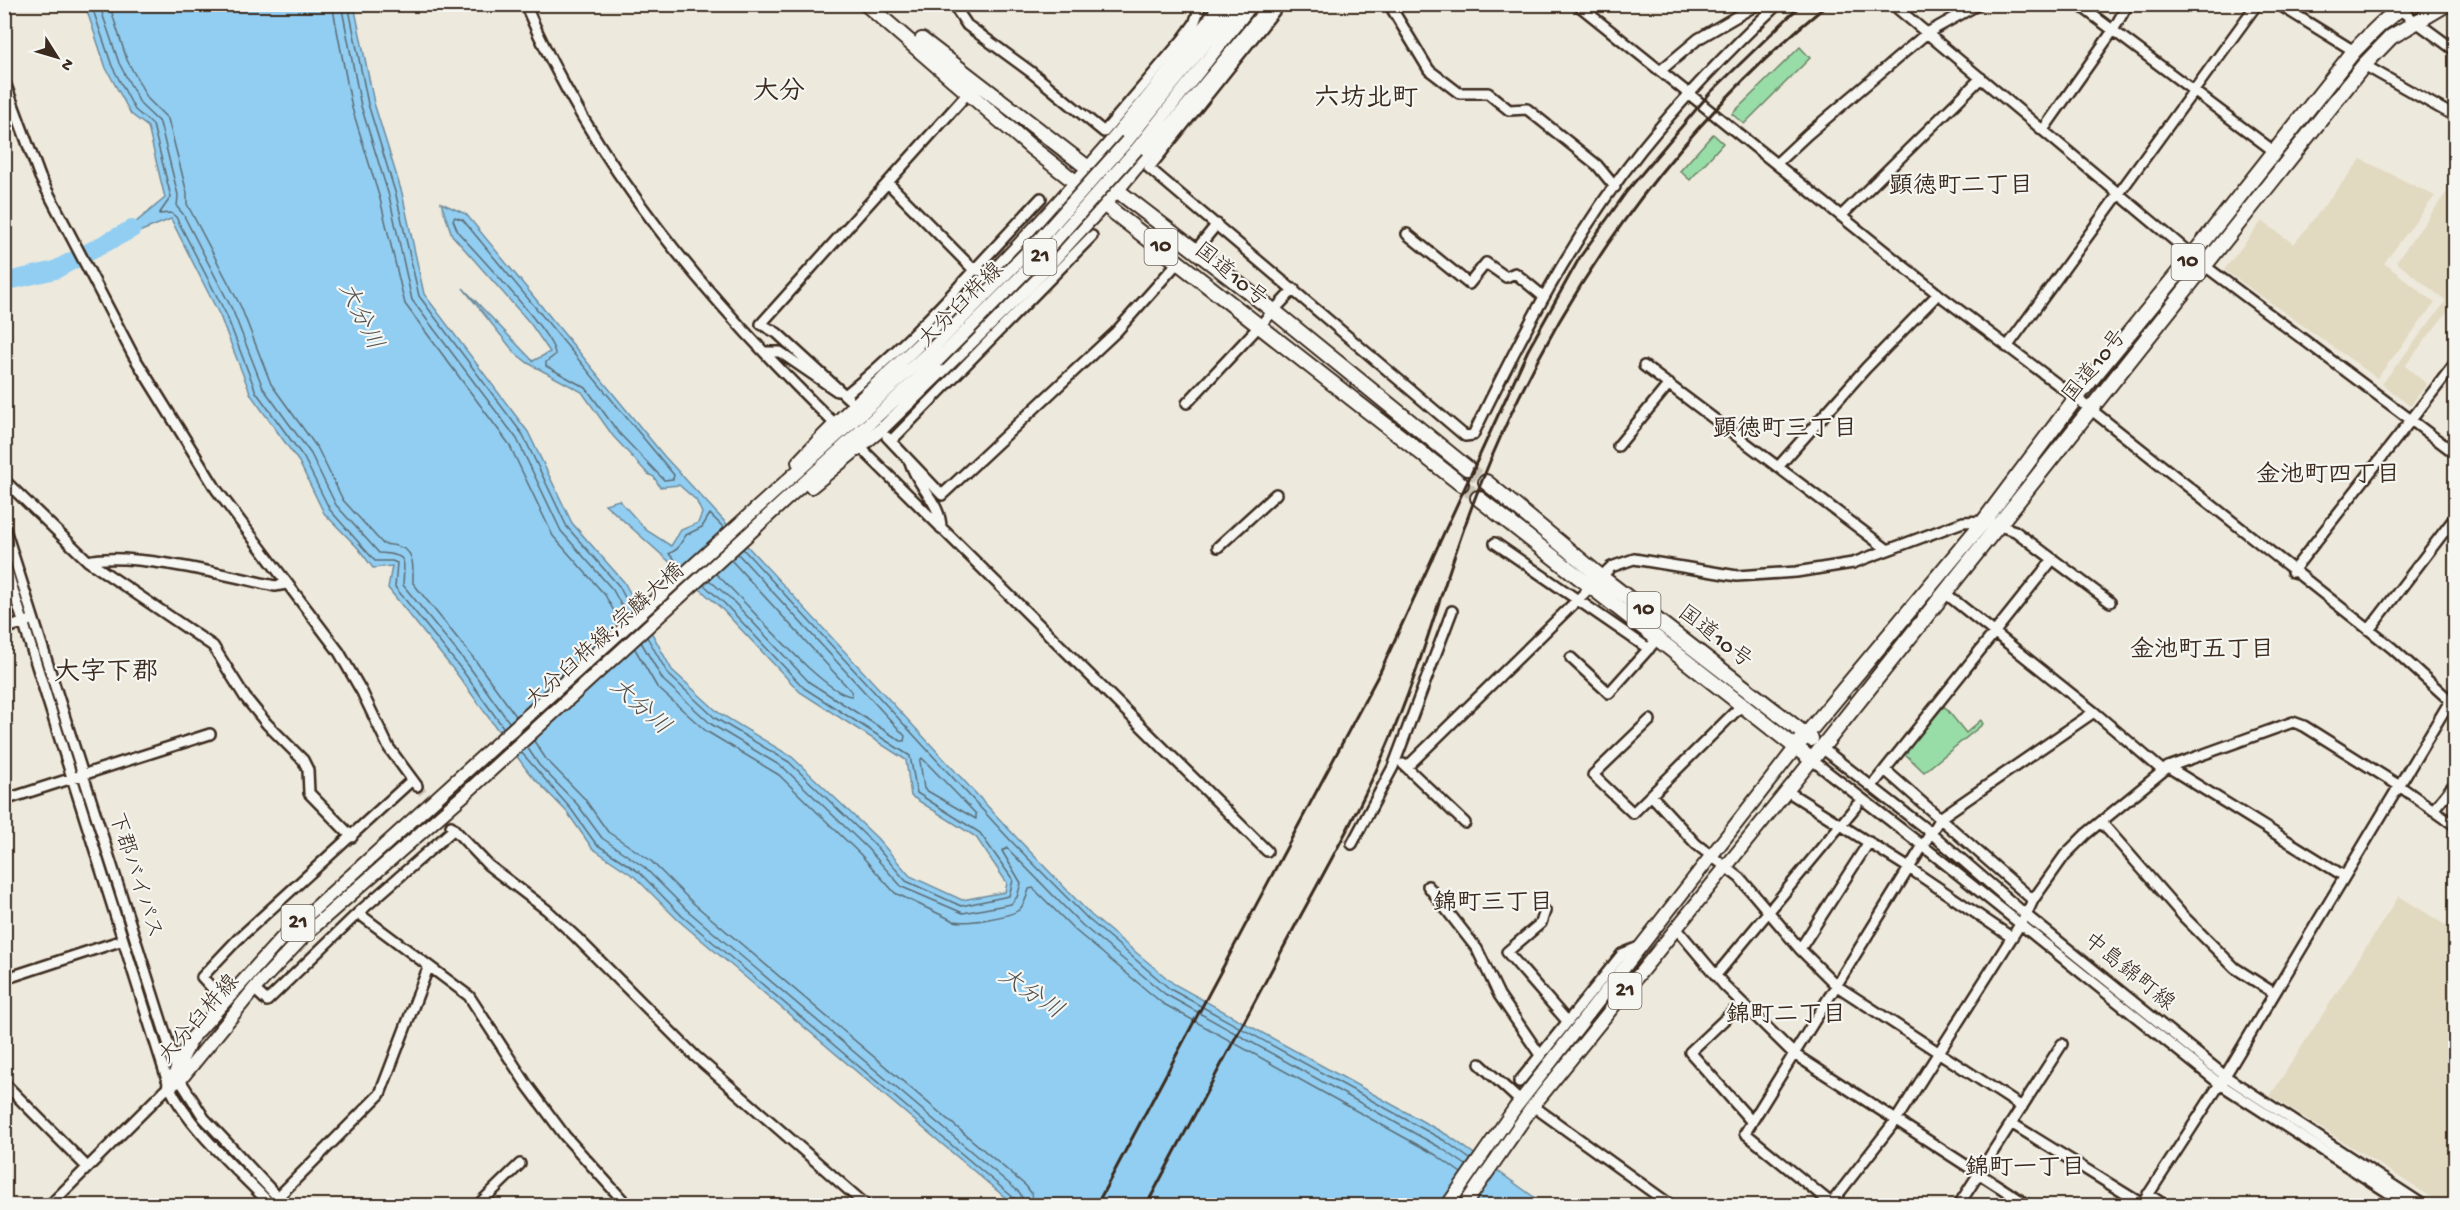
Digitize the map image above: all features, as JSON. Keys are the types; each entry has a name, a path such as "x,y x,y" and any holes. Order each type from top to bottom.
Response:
{"highway":[{"name":"国道10号","path":"867,4 968,93 1104,205 1179,261 1461,484"},
{"name":"国道10号","path":"875,4 1275,312 1467,468"},
{"name":"10","path":"2414,22 2447,4"},
{"name":"国道10号","path":"1796,747 1984,521 2076,398 2193,255 2354,51 2400,6"},
{"name":"国道10号","path":"1486,482 1596,582 1653,643 1742,705 1812,760 2089,408 2364,65 2391,37 2414,22"},
{"name":"国道10号","path":"1478,498 1822,748"}],"main road":[{"path":"834,430 992,273 1076,181 1222,4"},
{"name":"大分臼杵線","path":"854,449 1126,141 1237,4"},
{"name":"大分臼杵線","path":"759,506 834,430 933,357 1037,260 1137,149 1252,4"},
{"path":"854,449 1032,292 1271,4"},
{"name":"大分臼杵線;宗麟大橋","path":"465,794 776,511 854,449"},
{"name":"大分臼杵線;宗麟大橋","path":"453,783 759,506"},
{"name":"21","path":"1447,1206 1518,1105 1796,747"},
{"name":"21","path":"1464,1206 1533,1106 1812,760"},
{"name":"大分臼杵線","path":"175,1078 192,1038 281,939 453,783"},
{"name":"大分臼杵線","path":"175,1078 254,989 334,908 465,794"}],"street":[{"path":"525,4 541,42 571,99 626,184 687,264 834,430"},
{"path":"952,4 967,25 1031,72 1104,132 1183,39 1194,24 1201,4"},
{"path":"1280,4 1149,168 1465,436 1473,435 1520,339 1544,297 1615,187 1689,94 1778,4"},
{"path":"1389,4 1429,70 1459,93 1488,93 1509,110 1527,109 1597,165 1615,187"},
{"path":"1577,4 1938,294 2089,408 2292,572 2369,630 2452,703"},
{"path":"1660,71 1698,39 1758,4"},
{"path":"1776,164 1926,33 1979,4"},
{"path":"2078,4 2112,32 2275,152"},
{"path":"2043,130 2112,32 2128,4"},
{"path":"2007,347 2258,4"},
{"path":"2278,4 2354,51"},
{"path":"2400,6 2414,22 2456,51"},
{"path":"1898,9 2205,266 2456,454"},
{"path":"2364,65 2456,117"},
{"path":"1841,216 1981,78"},
{"path":"4,80 40,177 133,355 216,489 339,652 362,692 389,748 415,783 237,940 202,977 224,1001"},
{"path":"764,352 780,352 849,399 777,333 761,324 889,184 968,93"},
{"path":"889,184 974,270 992,273"},
{"path":"845,395 870,375 936,311 1041,198"},
{"path":"1195,251 1217,224"},
{"path":"1407,234 1469,284 1486,263 1506,278 1515,273 1544,297"},
{"path":"1092,236 1032,292 889,439 942,495 1116,332 1179,261"},
{"path":"1187,403 1261,327 1294,289"},
{"path":"1778,467 1866,368 1938,294"},
{"path":"2292,572 2456,362"},
{"path":"1644,366 1888,550"},
{"path":"1618,446 1669,384"},
{"path":"854,449 941,528 1267,851"},
{"path":"908,458 913,472 941,515 941,528"},
{"path":"4,480 88,561 213,646 245,697 267,724 303,760 308,770 309,793 352,837"},
{"path":"1218,547 1276,494"},
{"path":"2369,630 2456,516"},
{"name":"10","path":"1596,582 1617,563 1635,559 1737,576 1825,568 1854,563 1963,522 1984,521 1998,524"},
{"path":"1998,524 2015,531 2110,602"},
{"name":"下郡バイパス","path":"4,526 28,621 123,940 175,1078"},
{"path":"1495,543 1577,600 1653,643 1609,693 1571,658"},
{"path":"88,561 102,558 150,562 275,586 286,584"},
{"path":"1875,782 2052,559"},
{"name":"下郡バイパス","path":"4,561 28,621"},
{"path":"1408,766 1596,582"},
{"path":"1945,593 2166,769 2344,876"},
{"path":"1352,844 1395,761 1452,611"},
{"path":"4,629 28,621"},
{"path":"2011,1123 2141,1205 2222,1080 2398,785 2452,703 2456,691"},
{"path":"1650,720 1593,775 1633,813 1742,705"},
{"path":"2094,712 1940,818 1745,1133 1830,1204 1896,1120 2020,925 2033,900 2066,855 2086,834 2166,769 2293,722 2304,726 2398,785 2456,826"},
{"path":"4,800 210,734"},
{"name":"中島錦町線","path":"1822,748 1931,833 2222,1080 2425,1206"},
{"name":"中島錦町線","path":"1812,760 2020,925 2222,1080 2409,1206"},
{"path":"1395,761 1408,766 1465,823"},
{"path":"1885,770 2033,900"},
{"name":"下郡バイパス","path":"76,777 175,1078 179,1105 272,1203 286,1206"},
{"path":"2433,810 2456,782"},
{"path":"1787,792 1869,842 2011,937"},
{"path":"1651,795 1696,844 1727,867 1770,912 1800,949 1837,986 2022,1107"},
{"path":"1717,974 1857,805"},
{"path":"2102,823 2184,917 2228,961 2274,993"},
{"path":"254,989 267,1001 452,827 488,866 548,910 695,1056 867,1206"},
{"path":"1800,949 1869,842"},
{"path":"1428,886 1477,949 1499,995 1540,1054"},
{"path":"1545,911 1541,923 1508,952 1567,1021"},
{"path":"358,913 428,968 452,980 469,996 527,1084 565,1136 628,1206"},
{"path":"1676,928 1742,1003 1794,1054 2030,1206"},
{"path":"4,979 123,940"},
{"path":"1519,1082 1622,954 1642,945"},
{"path":"272,1203 380,1094 428,968"},
{"path":"1742,1003 1690,1052 1752,1122"},
{"path":"1958,1206 2062,1044"},
{"path":"1480,1064 1518,1105"},
{"path":"49,1206 175,1078"},
{"path":"4,1083 87,1167"},
{"path":"1533,1106 1672,1206"},
{"path":"477,1206 519,1164"},
{"path":"2148,1194 2166,1206"}],"shaded area":[{"path":"2361,159 2435,196 2384,263 2435,303 2377,378 2224,270 2262,221 2294,244"},
{"path":"2455,181 2455,310 2451,307 2405,366 2427,384 2410,406 2382,384 2446,301 2396,262"},
{"path":"2399,896 2455,931 2455,1205 2444,1205 2270,1096"}],"green space":[{"path":"1800,47 1810,58 1744,124 1732,114"},
{"path":"1713,134 1723,143 1690,180 1680,171"},
{"path":"1944,706 1966,733 1981,720 1983,724 1924,772 1904,753"}],"water":[{"name":"大分川","path":"85,5 354,5 374,103 402,193 424,294 528,432 572,523 624,582 672,670 719,713 792,757 877,838 910,876 962,900 1005,892 1007,883 976,837 911,796 906,760 800,692 720,607 605,504 619,500 646,530 671,546 681,530 698,523 702,513 696,500 679,485 660,487 654,477 648,474 613,436 582,392 528,363 515,353 463,288 533,361 550,352 530,323 452,235 441,203 466,214 664,456 1091,915 1174,984 1449,1136 1545,1205 1014,1205 678,920 635,877 592,848 567,812 529,773 457,674 388,588 392,566 373,568 358,548 324,513 299,462 251,395 220,316 171,219 114,242 110,236 136,222 165,198 148,127 131,114 106,68"}],"waterway":[{"path":"4,282 55,270 132,229"}],"tunnel":[{"path":"1467,468 1486,482"},
{"path":"1461,484 1478,498"},
{"path":"417,786 451,826"}],"railway":[{"path":"1096,1206 1380,672 1528,350 1580,257 1627,191 1710,93 1802,4"},
{"path":"1146,1206 1340,844 1376,771 1412,682 1479,488 1509,419 1543,351 1580,286 1622,224 1668,164 1717,108 1771,54 1828,4"}],"district":[{"name":"大分","path":"779,93"},
{"name":"六坊北町","path":"1366,100"},
{"name":"顕徳町二丁目","path":"1961,187"},
{"name":"顕徳町三丁目","path":"1785,430"},
{"name":"金池町四丁目","path":"2328,476"},
{"name":"金池町五丁目","path":"2202,651"},
{"name":"大字下郡","path":"106,674"},
{"name":"錦町三丁目","path":"1493,904"},
{"name":"錦町二丁目","path":"1786,1016"},
{"name":"錦町一丁目","path":"2025,1169"}]}
